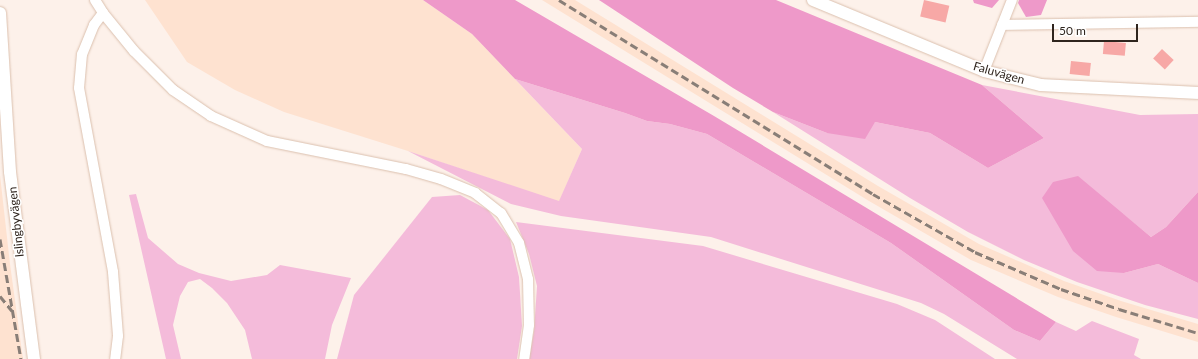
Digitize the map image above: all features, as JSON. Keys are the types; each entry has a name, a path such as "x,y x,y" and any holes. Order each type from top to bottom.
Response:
{"street":[{"path":"95,0 103,13 134,51 173,90 211,116 267,141 398,168 441,179 474,193 501,213 519,243 528,279 529,325 524,359"},
{"name":"Faluvägen","path":"813,0 984,71 1041,85 1198,93"},
{"path":"984,71 1012,0"},
{"name":"Islingbyvägen","path":"0,13 10,172 34,359"},
{"path":"103,13 94,25 82,54 79,88 113,272 118,336 115,359"},
{"path":"1002,24 1198,22"}],"shaded area":[{"path":"145,0 423,0 472,34 582,149 559,202 408,151 284,112 235,90 187,62"},
{"path":"423,0 515,0 714,116 1056,322 1040,341 1014,330 891,243 707,134 670,124 647,121 515,79 472,34"},
{"path":"542,0 575,0 878,186 979,244 1064,281 1121,301 1198,324 1198,342 1116,317 1058,297 971,260 869,201"},
{"path":"599,0 776,0 982,85 1044,138 988,168 930,133 875,122 865,139 827,133 773,112 733,88"},
{"path":"973,0 999,0 992,8 974,3"},
{"path":"1019,0 1047,0 1041,15 1026,17 1018,3"},
{"path":"515,79 647,121 670,124 707,134 891,243 1014,330 1040,341 1056,322 1076,331 1092,321 1139,339 1134,355 1141,359 1017,359 944,314 921,303 711,237 561,216 511,204 408,151 559,201 582,149"},
{"path":"982,85 1140,115 1198,114 1198,192 1166,227 1151,237 1123,214 1124,273 1158,264 1198,283 1198,319 1145,305 1077,282 1024,260 968,232 910,198 773,112 827,133 875,122 930,133 988,168 1044,138"},
{"path":"0,175 10,264 23,359 0,359"},
{"path":"1078,176 1151,237 1166,227 1198,192 1198,283 1158,264 1124,273 1097,271 1073,251 1042,198 1053,182"},
{"path":"136,194 148,238 178,264 199,273 231,281 267,275 280,265 351,278 332,325 325,359 252,359 245,330 227,303 212,288 200,279 188,282 180,296 173,325 181,359 166,359 129,195"},
{"path":"460,195 488,210 510,239 519,277 522,326 517,359 337,359 354,295 432,197"},
{"path":"516,222 703,246 897,304 935,320 995,359 529,359 534,331 537,286 529,254"}],"building":[{"path":"924,0 949,6 946,22 920,17"},
{"path":"1104,41 1126,43 1125,56 1103,54"},
{"path":"1162,49 1174,60 1165,69 1153,59"},
{"path":"1071,61 1091,63 1090,76 1070,74"}],"railway":[{"path":"559,0 873,194 975,252 1061,289 1119,309 1198,333"},
{"path":"0,239 21,359"},
{"path":"0,296 12,311"}]}
